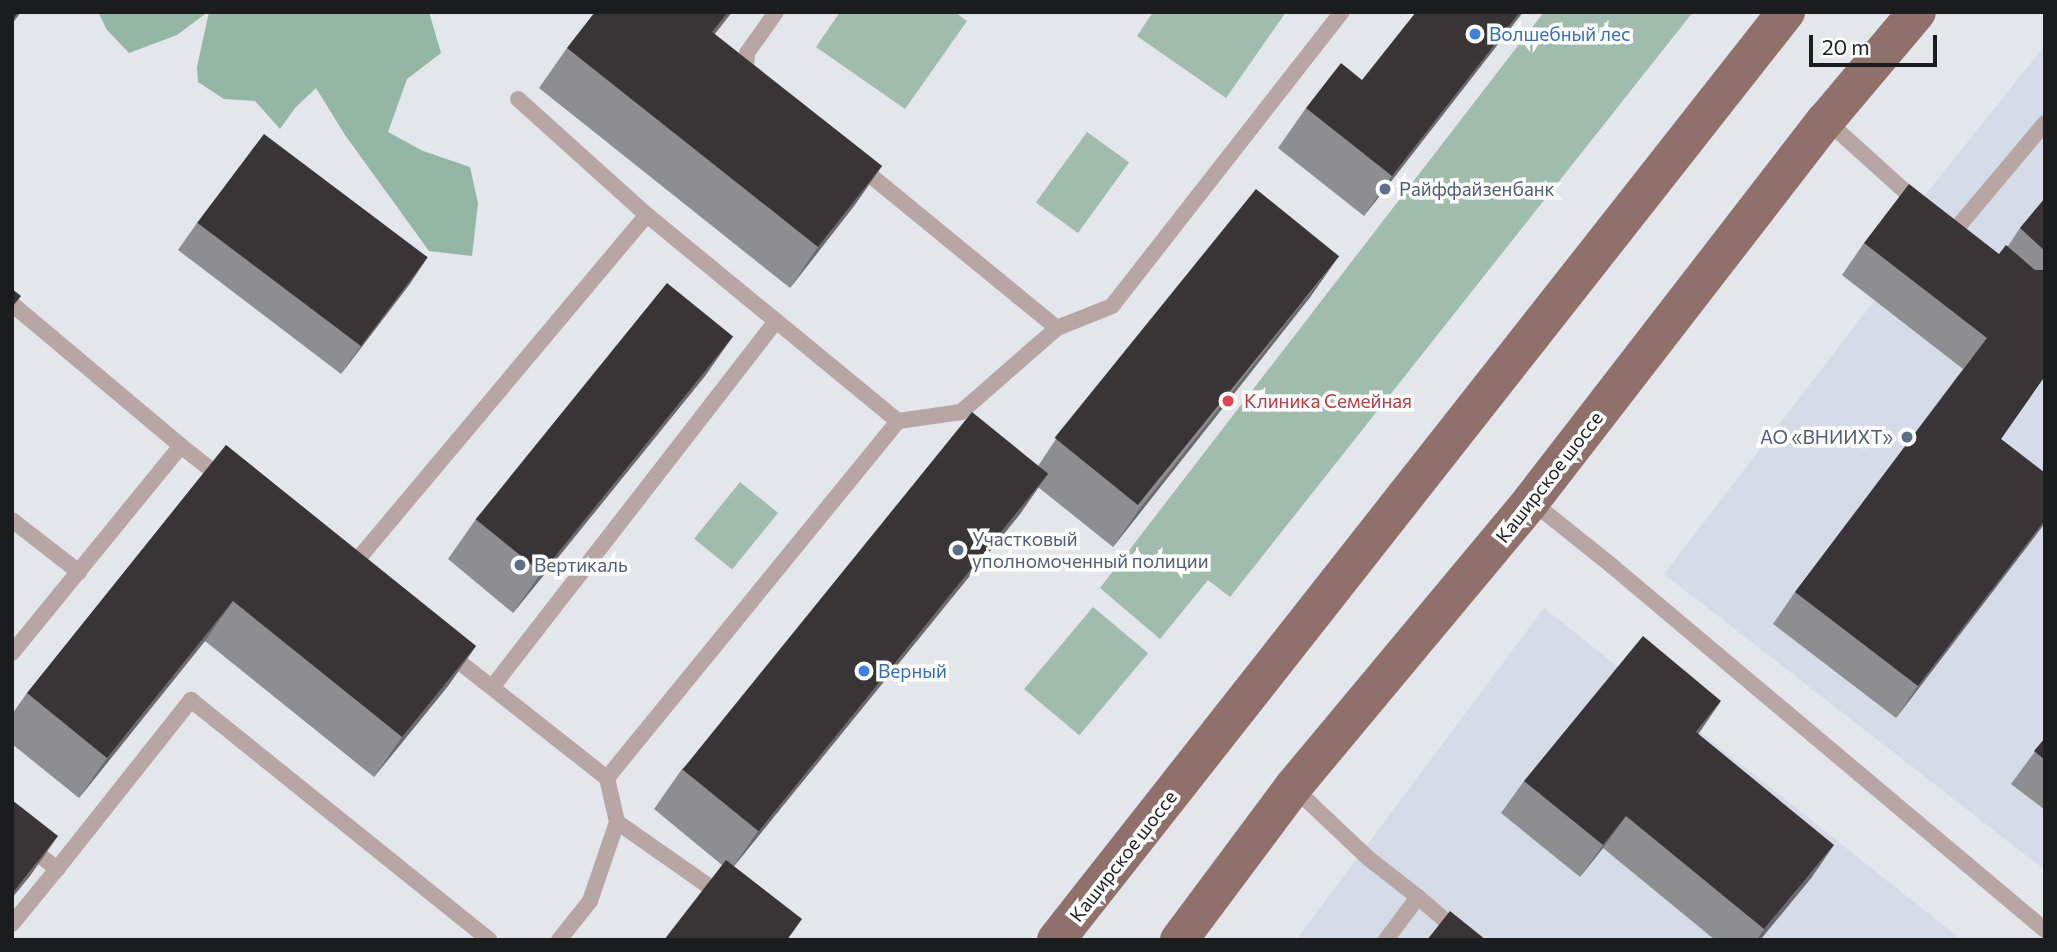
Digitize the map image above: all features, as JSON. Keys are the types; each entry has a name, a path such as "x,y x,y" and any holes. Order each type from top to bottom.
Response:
{"main road":[{"name":"Каширское шоссе","path":"1056,940 1786,12"},
{"name":"Каширское шоссе","path":"1179,940 1293,787 1531,501 1826,120 1917,12"}],"lane":[{"path":"768,89 746,71 747,53 776,12"},
{"path":"607,778 898,421 961,412 1058,328 1112,306 1342,12"},
{"path":"518,99 648,215 898,421"},
{"path":"1826,120 1927,212"},
{"path":"1951,235 2045,123"},
{"path":"842,152 1058,328"},
{"path":"344,575 648,215"},
{"path":"12,304 235,489"},
{"path":"493,686 776,321"},
{"path":"12,653 181,446"},
{"path":"1531,501 2045,930"},
{"path":"12,520 79,572"},
{"path":"429,639 493,686 607,778 617,822 590,901 559,940"},
{"path":"12,924 191,700 490,940"},
{"path":"1293,787 1368,858 1468,940"},
{"path":"617,822 736,906"},
{"path":"12,833 57,869"},
{"path":"1385,940 1418,897"}],"shaded area":[{"name":"АО «ВНИИХТ»","path":"2045,45 2045,870 1664,574 1874,301 1842,275 1918,204"},
{"path":"1544,608 1962,940 1296,940"}],"green space":[{"path":"98,12 208,12 177,35 129,53 107,30"},
{"path":"209,12 429,12 441,53 407,79 388,132 423,151 470,167 478,203 472,256 429,251 345,135 316,88 295,108 280,129 255,101 224,99 198,82 197,67"},
{"path":"840,12 955,12 967,21 905,109 816,47"},
{"path":"1153,12 1286,12 1226,98 1137,36"},
{"path":"1544,12 1693,12 1230,597 1208,580 1160,639 1100,588"},
{"path":"1087,132 1129,163 1078,233 1036,202"},
{"path":"740,482 778,513 732,570 694,539"},
{"path":"1093,607 1148,653 1079,735 1024,689"}],"building":[{"path":"12,12 19,12 12,21"},
{"path":"595,12 728,12 712,32 882,166 818,247 567,48"},
{"path":"1416,12 1520,12 1392,176 1306,108 1341,63 1362,80"},
{"path":"264,134 428,257 361,346 197,223"},
{"path":"1909,184 1999,254 2006,245 2035,270 2045,270 2045,376 2001,439 2045,473 2045,520 1918,686 1795,592 1987,338 1864,243"},
{"path":"1256,189 1339,256 1138,505 1055,438"},
{"path":"2045,198 2045,251 2020,228"},
{"path":"667,283 733,336 542,573 476,519"},
{"path":"12,289 21,296 12,307"},
{"path":"972,412 1048,474 759,831 683,769"},
{"path":"226,445 476,646 402,737 233,601 107,758 27,693"},
{"path":"1643,636 1721,701 1696,732 1834,845 1764,929 1626,816 1603,845 1524,781"},
{"path":"2045,738 2045,760 2034,751"},
{"path":"12,800 58,836 12,894"},
{"path":"726,860 802,919 787,940 664,940"},
{"path":"1450,911 1486,940 1427,940"}],"place":[{"name":"Волшебный лес","path":"1475,34"},
{"name":"Райффайзенбанк","path":"1385,189"},
{"name":"Клиника Семейная","path":"1228,401"},
{"name":"АО «ВНИИХТ»","path":"1907,437"},
{"name":"Участковый уполномоченный полиции","path":"958,550"},
{"name":"Вертикаль","path":"520,565"},
{"name":"Верный","path":"864,671"}]}
